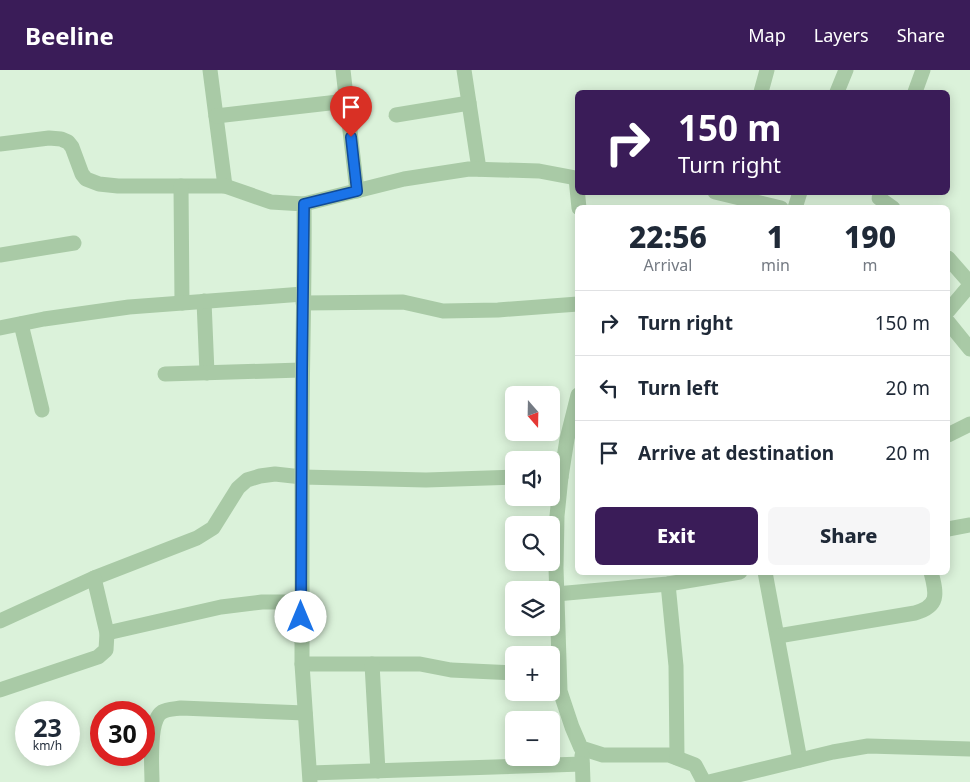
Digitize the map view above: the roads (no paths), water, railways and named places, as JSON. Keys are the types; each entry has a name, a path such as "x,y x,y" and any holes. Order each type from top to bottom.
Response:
{"street":[{"path":"210,70 225,186"},
{"path":"343,70 357,191"},
{"path":"464,70 479,169"},
{"path":"762,90 767,70"},
{"path":"838,90 846,70"},
{"path":"916,90 923,70"},
{"path":"216,116 347,101"},
{"path":"396,115 469,103"},
{"path":"0,144 49,138 61,139 68,142 72,147 82,174 92,183 118,186 225,186 271,202 304,204 404,179 469,169 539,170 575,178"},
{"path":"181,186 182,303"},
{"path":"735,195 770,205"},
{"path":"304,204 301,602 302,664 310,777 378,771 582,764"},
{"path":"0,255 74,243"},
{"path":"950,260 970,284 950,309"},
{"path":"0,328 44,319 110,310 204,301 303,298 403,302 442,311 498,310 575,304"},
{"path":"204,301 206,373"},
{"path":"21,324 42,410"},
{"path":"950,324 970,349"},
{"path":"164,374 302,370"},
{"path":"560,468 572,439 575,417"},
{"path":"950,434 970,424"},
{"path":"0,621 94,578 196,538 213,528 238,488 247,480 260,476 275,474 302,477 426,480 505,477"},
{"path":"556,581 557,506"},
{"path":"950,529 970,525"},
{"path":"560,594 668,584 722,575"},
{"path":"766,575 800,760"},
{"path":"778,636 927,610 933,603 935,595 932,575"},
{"path":"0,690 98,657 106,650 107,633 94,578"},
{"path":"668,584 676,666 677,758"},
{"path":"107,633 221,607 262,602 301,602"},
{"path":"302,664 420,664 452,670 505,672"},
{"path":"372,664 378,771"},
{"path":"560,691 572,727 582,748 584,782"},
{"path":"152,782 153,730 156,718 162,712 181,708 305,713"},
{"path":"709,782 868,746 970,749"},
{"path":"582,748 603,755 669,755 695,765 704,782"}]}
